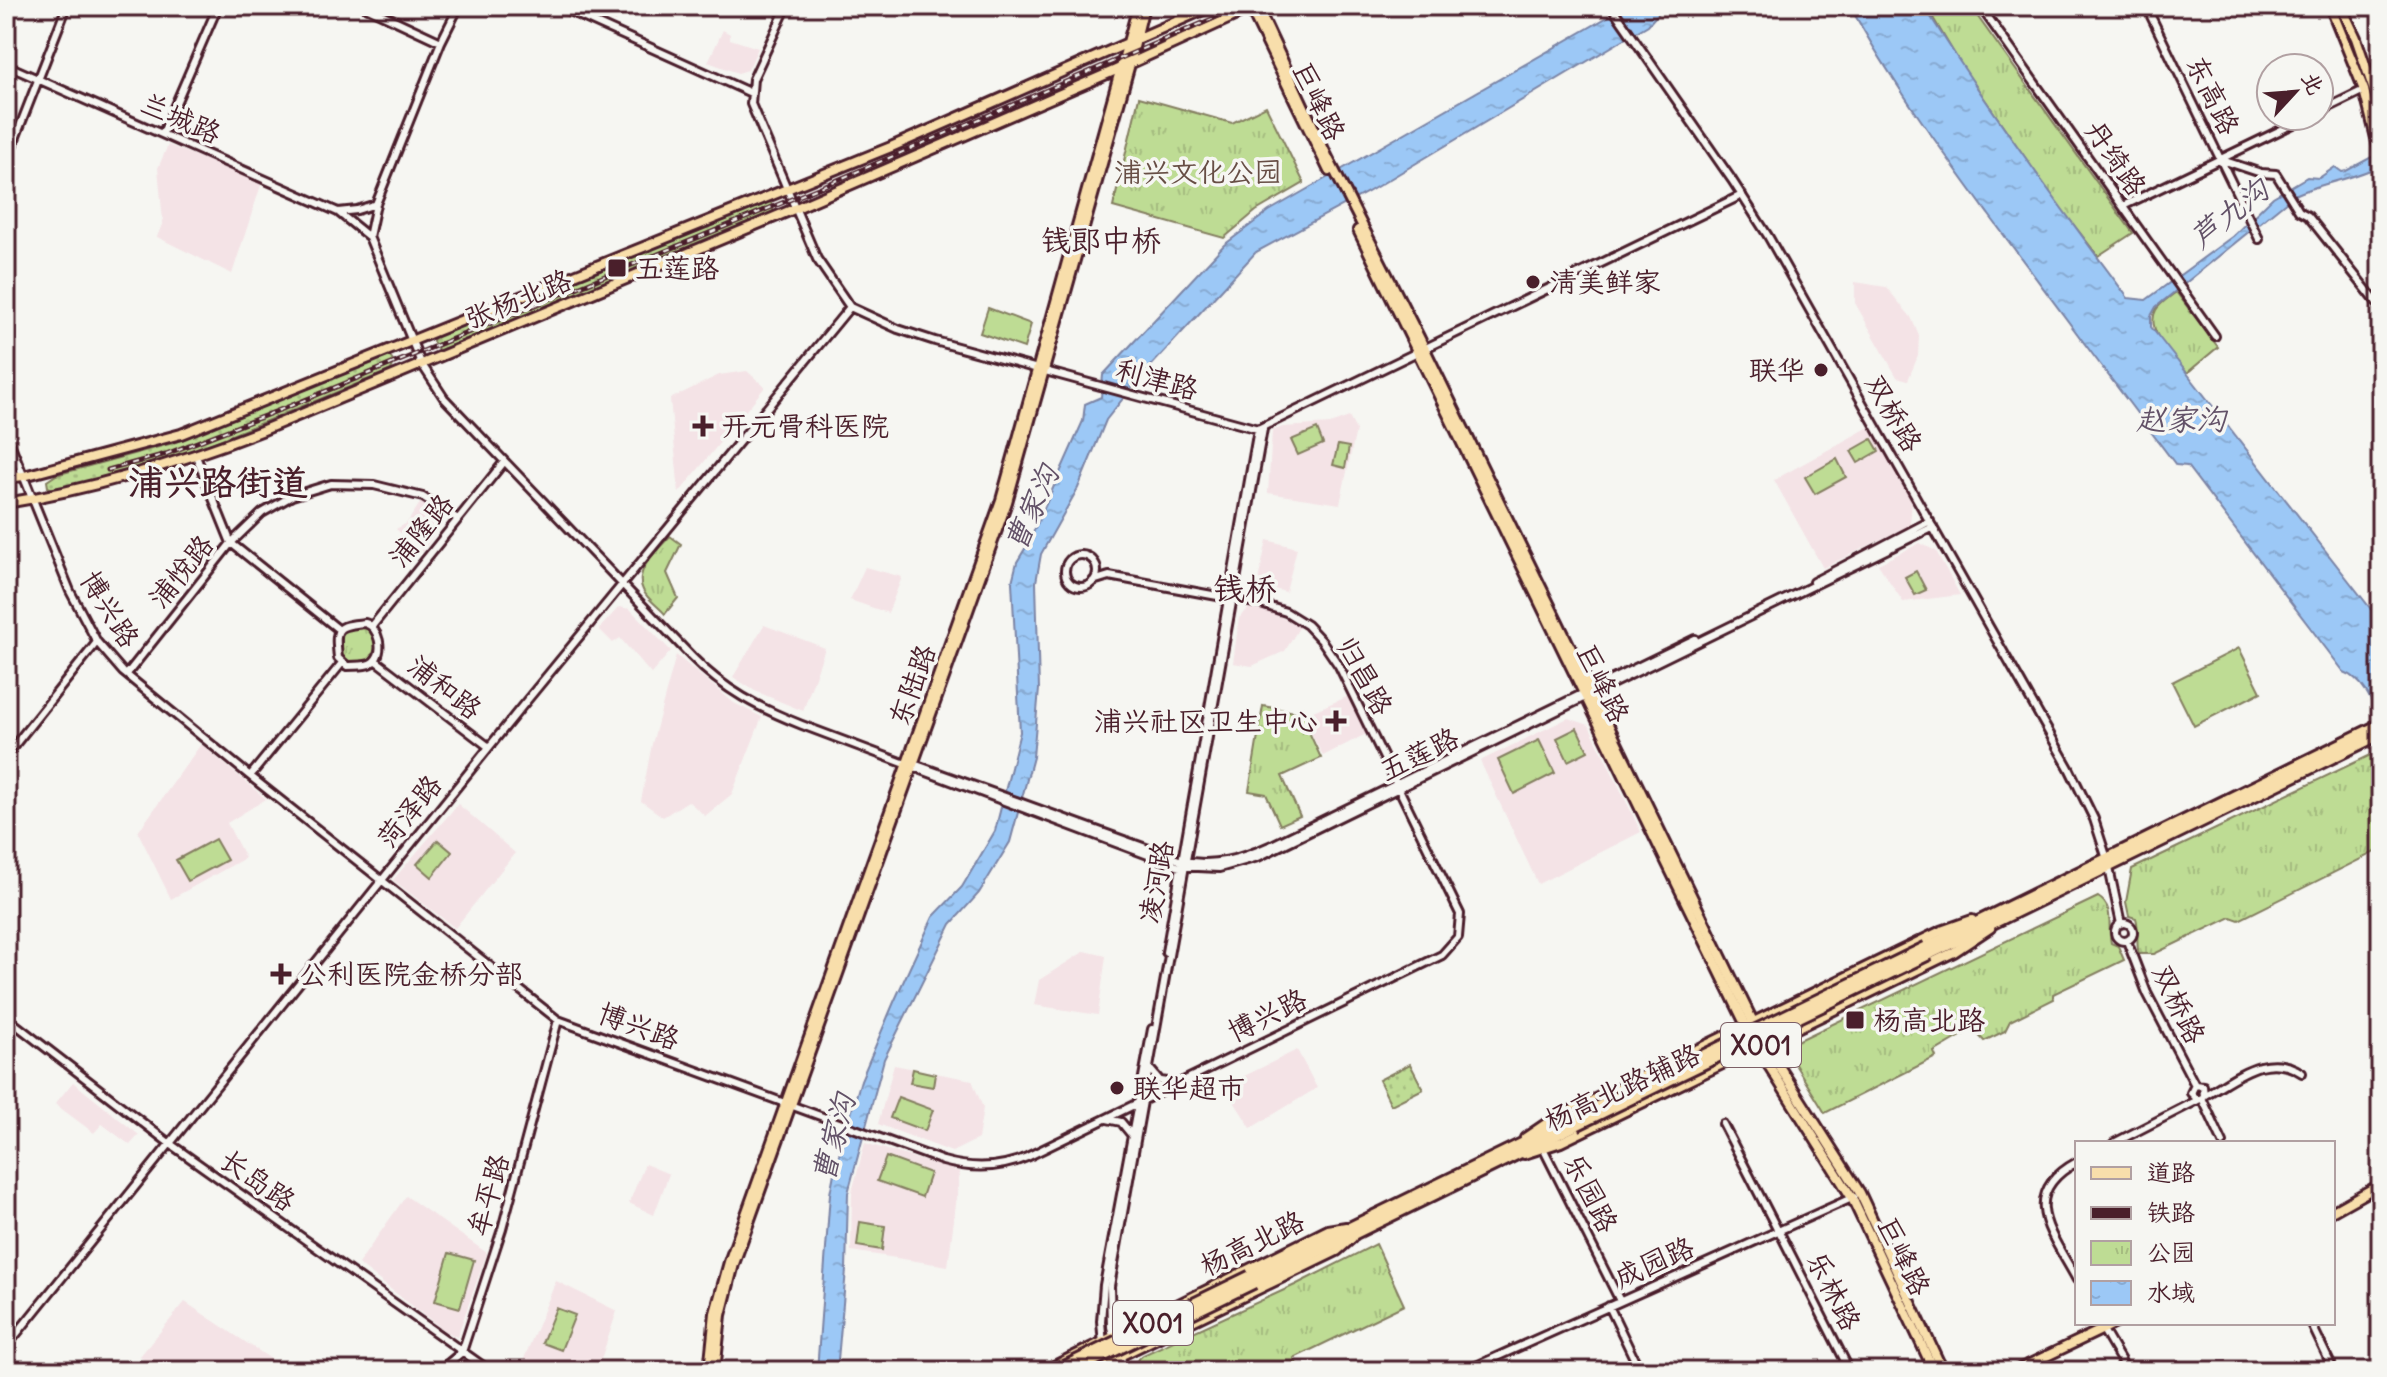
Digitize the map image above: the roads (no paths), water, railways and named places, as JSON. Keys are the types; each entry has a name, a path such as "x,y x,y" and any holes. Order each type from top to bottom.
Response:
{"highway":[{"name":"杨高北路","path":"2262,788 2381,724"},
{"name":"杨高北路","path":"1055,1371 1356,1229 2262,788 2381,734"},
{"name":"杨高北路","path":"1073,1371 1252,1279"}],"main road":[{"name":"东陆路","path":"712,1371 715,1313 722,1282 1004,510 1141,6"},
{"name":"张杨北路","path":"6,478 24,476 181,434 891,147 1212,6"},
{"path":"2330,6 2364,90 2381,158"},
{"path":"2341,6 2377,84 2381,111"},
{"name":"张杨北路","path":"6,503 132,476 196,456 794,209 1127,66 1253,7"},
{"name":"巨峰路","path":"1253,7 1760,1045 1856,1196 1943,1371"},
{"name":"杨高北路辅路","path":"1507,1156 1550,1121 1941,931 2005,914"},
{"name":"杨高北路辅路","path":"1507,1156 1561,1142 1954,952 2005,914"},
{"path":"2335,1210 2381,1184"},
{"name":"巨峰路","path":"1856,1196 1934,1371"},
{"name":"杨高北路","path":"1044,1371 1328,1230 1356,1229"},
{"name":"杨高北路","path":"1089,1371 1111,1365 1121,1355 1337,1251 1356,1229"},
{"path":"2015,1371 2101,1326"}],"street":[{"path":"6,162 67,6"},
{"path":"163,133 218,6"},
{"path":"364,6 441,42"},
{"path":"369,237 376,204 441,42 459,6"},
{"path":"558,6 751,93"},
{"path":"787,6 753,79 751,104 817,259 850,307"},
{"name":"双桥路","path":"1611,6 1742,195 2078,785 2094,819 2108,863 2121,924"},
{"name":"丹绮路","path":"1980,6 2215,336"},
{"name":"东高路","path":"2146,6 2259,239"},
{"name":"兰城路","path":"6,65 338,212 369,237"},
{"path":"2335,104 2364,90"},
{"path":"2123,206 2276,132"},
{"name":"东高路","path":"2219,159 2261,173 2276,174 2293,201 2381,308"},
{"path":"1260,429 1742,195"},
{"path":"338,212 376,204"},
{"name":"五莲路","path":"369,237 421,363 444,398 700,666 736,695 766,711 1184,864 1219,863 1248,855 1398,786 1932,524"},
{"name":"利津路","path":"850,307 898,329 935,341 1260,429"},
{"name":"菏泽路","path":"6,1347 489,747 850,307"},
{"name":"凌河路","path":"1102,1342 1104,1285 1131,1135 1149,1068 1260,429"},
{"name":"博兴路","path":"6,433 58,565 97,642 127,674 250,776 558,1020 949,1163 989,1167 1022,1159 1442,955 1458,937"},
{"path":"196,456 231,543 338,629"},
{"name":"浦隆路","path":"373,625 504,462"},
{"name":"浦悦路","path":"127,674 231,543 262,513 292,496 331,484 374,485 423,497 458,519"},
{"path":"1079,555 1091,558 1097,574 1093,581 1082,587 1067,580 1065,568 1068,560 1079,555"},
{"name":"归昌路","path":"1096,565 1109,576"},
{"name":"归昌路","path":"1093,581 1109,576 1230,598 1286,612 1307,625 1339,666 1457,905 1461,922 1458,937"},
{"path":"345,625 373,625 378,632 379,653 375,660 369,665 347,666 342,663 338,658 338,629 345,625"},
{"path":"6,756 97,642"},
{"name":"浦和路","path":"375,660 489,747"},
{"path":"250,776 342,663"},
{"name":"凌河路","path":"1113,1337 1110,1286 1140,1101 1184,864"},
{"name":"双桥路","path":"2121,924 2129,925 2133,930 2127,941 2121,941 2115,935 2115,929 2121,924"},
{"name":"双桥路","path":"2127,941 2147,993 2195,1085"},
{"name":"长岛路","path":"6,1017 169,1143 490,1371"},
{"name":"牟平路","path":"462,1352 502,1229 558,1020"},
{"path":"2118,1141 2269,1063 2285,1064 2302,1073"},
{"path":"1149,1068 1160,1081 1178,1083"},
{"path":"2201,1097 2191,1093 2195,1085 2203,1086 2201,1097 2222,1141"},
{"path":"1104,1119 1121,1122 1131,1135"},
{"name":"乐林路","path":"1723,1124 1850,1371"},
{"name":"乐园路","path":"1543,1148 1620,1301"},
{"path":"2075,1163 2048,1185 2043,1205 2048,1226 2075,1276"},
{"name":"成园路","path":"1465,1371 1856,1196"},
{"path":"1609,1306 1640,1371"},
{"path":"2312,1325 2334,1371"},
{"path":"2101,1326 2127,1371"},
{"path":"1113,1337 1125,1371"},
{"path":"1102,1342 1111,1365"},
{"path":"439,1371 462,1352"}],"water":[{"name":"曹家沟","path":"1627,6 1665,6 1648,25 1368,192 1256,252 1137,381 1106,420 1078,488 1041,554 1036,582 1039,689 1033,757 1010,842 979,893 951,924 884,1059 848,1193 846,1270 837,1371 817,1371 830,1194 835,1168 861,1080 933,917 962,887 995,831 1020,732 1012,582 1017,562 1083,421 1085,404 1101,397 1103,375 1224,245 1269,211"},
{"name":"赵家沟","path":"1850,6 1924,6 2023,154 2128,298 2146,300 2233,236 2273,197 2307,177 2319,178 2335,167 2346,171 2381,152 2381,165 2293,196 2156,307 2151,316 2151,327 2381,622 2381,722 2362,686 2344,672 2187,466 2176,465 2036,278 1916,113"}],"railway":[{"path":"108,470 166,454 290,406 840,179 1242,6"}],"place":[{"name":"五莲路","path":"617,268"},
{"name":"清美鲜家","path":"1533,282"},
{"name":"联华","path":"1821,370"},
{"name":"开元骨科医院","path":"703,426"},
{"name":"浦兴社区卫生中心","path":"1336,721"},
{"name":"公利医院金桥分部","path":"281,974"},
{"name":"杨高北路","path":"1855,1020"},
{"name":"联华超市","path":"1117,1088"}],"district":[{"name":"钱郎中桥","path":"1101,240"},
{"name":"浦兴路街道","path":"218,482"},
{"name":"钱桥","path":"1245,588"}],"park label":[{"name":"浦兴文化公园","path":"1198,172"}],"water label":[{"name":"芦九沟","path":"2229,213"}]}
